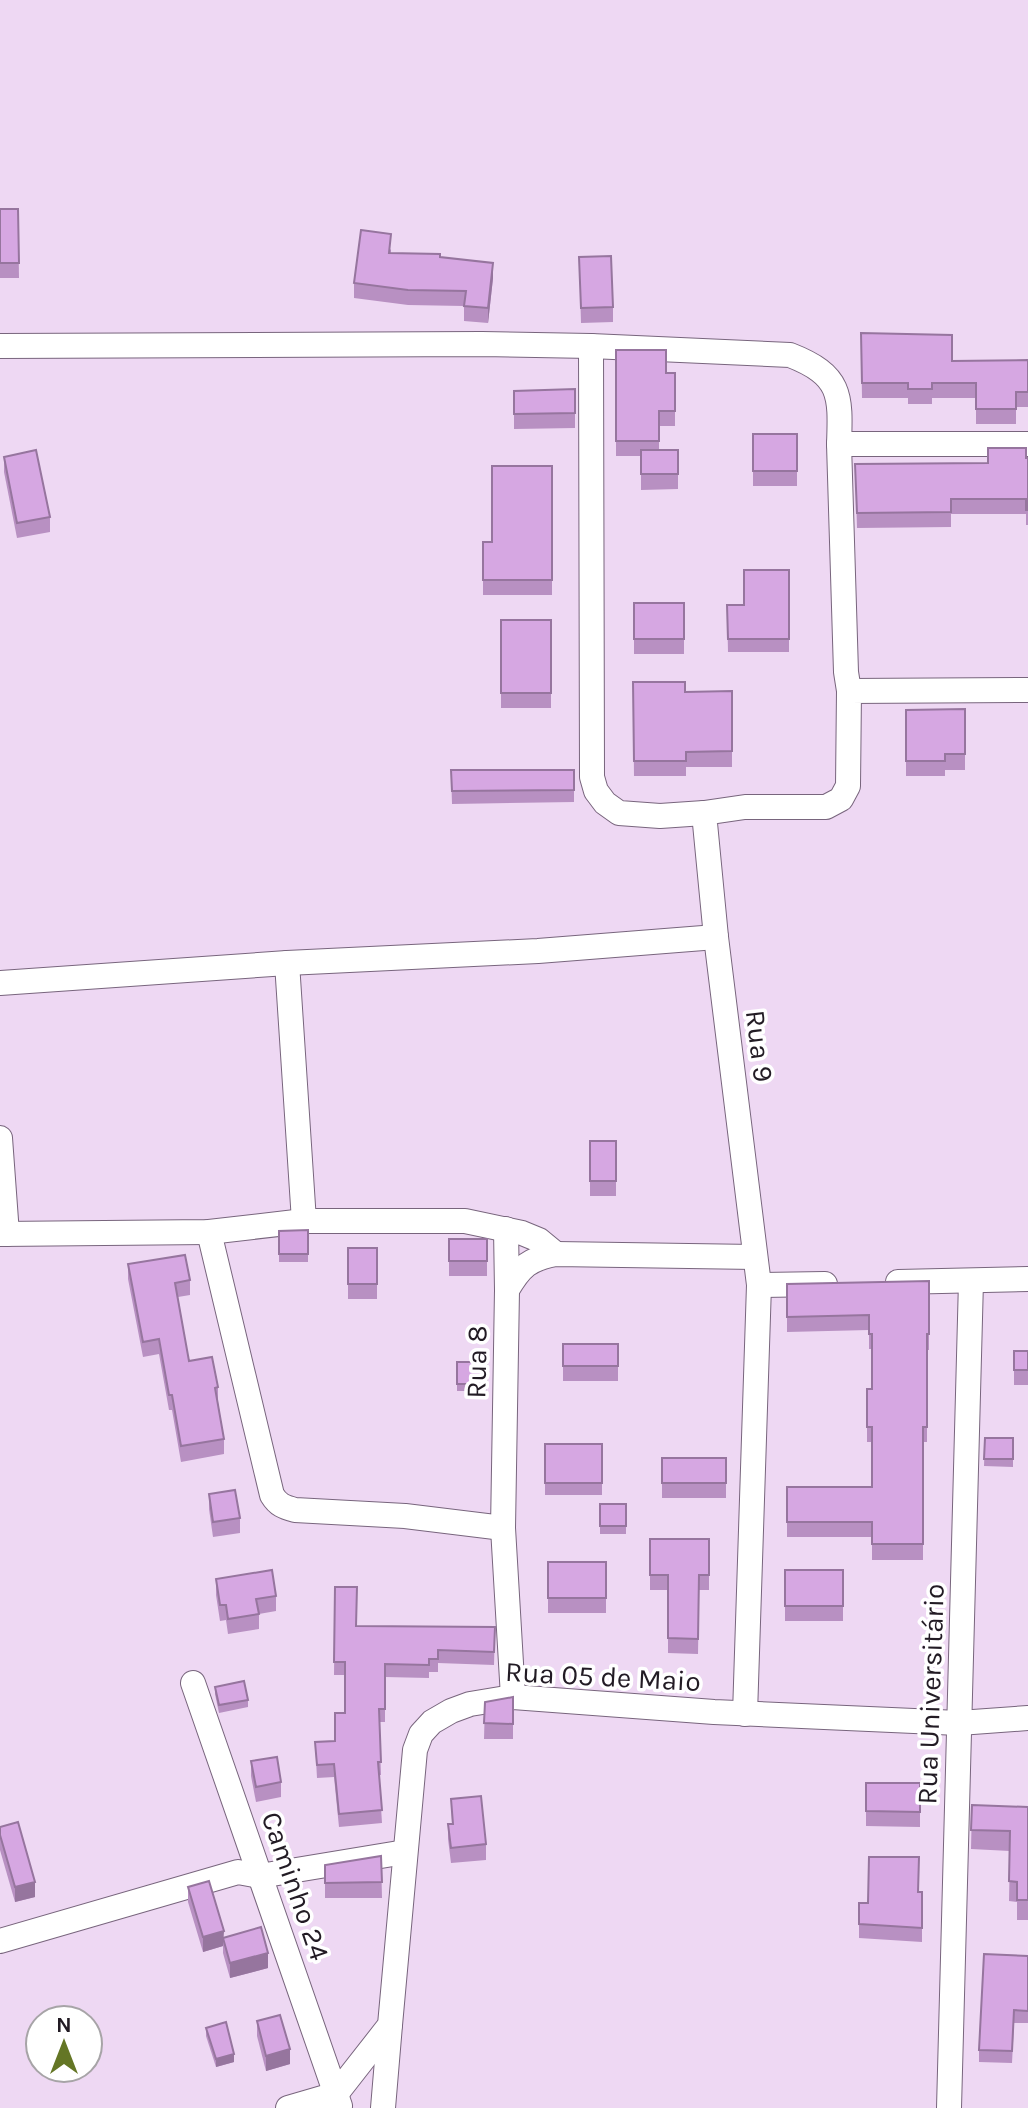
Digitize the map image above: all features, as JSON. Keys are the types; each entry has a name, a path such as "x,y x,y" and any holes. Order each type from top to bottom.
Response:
{"street":[{"path":"0,346 591,346 790,355 807,362 832,381 840,411 849,691 848,786 841,799 826,807 745,807 660,816 619,813 605,803 596,791 592,777 591,346"},
{"path":"839,444 1028,444"},
{"path":"849,691 1028,690"},
{"name":"Rua 9","path":"704,813 716,937 759,1285 745,1714"},
{"path":"0,983 287,963 538,951 716,937"},
{"path":"287,963 304,1221"},
{"path":"0,1138 4,1234 209,1232 304,1221 465,1221 522,1233 539,1240 556,1254"},
{"path":"506,1229 507,1290"},
{"path":"209,1232 276,1502 295,1510 405,1516 503,1528"},
{"name":"Rua 8","path":"513,1697 503,1528 507,1290 526,1263 556,1254 755,1257"},
{"path":"880,1283 1028,1279"},
{"name":"Rua Universitário","path":"949,2108 971,1281"},
{"path":"759,1285 850,1283"},
{"name":"Caminho 24","path":"193,1683 338,2101"},
{"name":"Rua 05 de Maio","path":"383,2108 415,1750 421,1734 432,1722 470,1704 513,1697 745,1714 959,1723 1028,1718"},
{"path":"0,1941 238,1872 260,1876 405,1852"},
{"path":"288,2108 338,2101 390,2025"}],"building":[{"path":"0,209 18,209 19,263 0,263"},
{"path":"361,230 391,234 389,253 440,254 440,257 493,263 488,308 464,306 466,291 408,290 354,283"},
{"path":"611,256 613,307 581,308 579,257"},
{"path":"861,333 952,335 952,361 1028,360 1028,392 1016,392 1016,409 976,409 976,383 932,383 932,389 908,389 908,383 862,383"},
{"path":"616,350 666,350 666,373 675,373 675,411 659,411 659,441 616,441"},
{"path":"575,389 575,413 514,414 514,391"},
{"path":"753,434 797,434 797,471 753,471"},
{"path":"988,448 1026,448 1028,510 1026,499 951,499 951,512 857,513 855,464 988,463"},
{"path":"36,450 50,517 17,523 4,457"},
{"path":"641,450 678,450 678,474 641,474"},
{"path":"492,466 552,466 552,580 483,580 483,542 492,542"},
{"path":"744,570 789,570 789,639 728,639 727,605 744,605"},
{"path":"634,603 684,603 684,639 634,639"},
{"path":"501,620 551,620 551,693 501,693"},
{"path":"633,682 685,682 685,692 732,691 732,751 686,752 686,761 634,761"},
{"path":"965,709 965,754 945,754 945,761 906,761 906,710"},
{"path":"451,770 574,770 574,790 452,791"},
{"path":"590,1141 616,1141 616,1181 590,1181"},
{"path":"308,1230 308,1254 279,1254 279,1231"},
{"path":"449,1239 487,1239 487,1261 449,1261"},
{"path":"348,1248 377,1248 377,1284 348,1284"},
{"path":"185,1255 190,1280 175,1283 189,1361 212,1357 224,1439 181,1446 159,1339 143,1342 128,1264"},
{"path":"929,1281 927,1427 923,1427 923,1544 872,1544 872,1522 787,1522 787,1487 872,1487 872,1427 867,1427 867,1389 872,1389 872,1334 869,1334 869,1315 787,1317 787,1284"},
{"path":"563,1344 618,1344 618,1366 563,1366"},
{"path":"1014,1351 1028,1351 1028,1370 1014,1370"},
{"path":"457,1362 487,1362 487,1384 457,1384"},
{"path":"985,1438 1013,1438 1013,1459 984,1459"},
{"path":"545,1444 602,1444 602,1483 545,1483"},
{"path":"662,1458 726,1458 726,1483 662,1483"},
{"path":"235,1490 240,1518 213,1522 209,1494"},
{"path":"600,1504 626,1504 626,1526 600,1526"},
{"path":"650,1539 709,1539 709,1575 699,1575 698,1639 668,1638 668,1575 650,1575"},
{"path":"548,1562 606,1562 606,1598 548,1598"},
{"path":"272,1570 276,1596 256,1599 259,1614 228,1619 226,1605 220,1605 216,1579"},
{"path":"785,1570 843,1570 843,1606 785,1606"},
{"path":"335,1587 357,1587 356,1626 495,1627 494,1652 438,1650 438,1659 429,1659 429,1665 385,1664 385,1709 379,1709 381,1762 378,1762 382,1810 339,1814 334,1764 317,1765 315,1742 335,1741 335,1713 345,1713 345,1662 334,1662"},
{"path":"244,1681 248,1700 219,1705 215,1687"},
{"path":"513,1697 513,1724 484,1723 485,1702"},
{"path":"277,1757 281,1782 256,1787 251,1761"},
{"path":"866,1783 920,1783 920,1812 866,1811"},
{"path":"481,1796 486,1844 451,1848 448,1824 453,1824 451,1799"},
{"path":"972,1805 1028,1807 1028,1900 1017,1900 1017,1882 1009,1881 1010,1831 971,1830"},
{"path":"18,1822 35,1882 15,1887 0,1827"},
{"path":"381,1856 382,1882 325,1883 325,1865"},
{"path":"869,1857 919,1857 918,1892 922,1892 922,1928 859,1924 859,1903 868,1903"},
{"path":"209,1881 224,1931 203,1937 188,1887"},
{"path":"261,1927 268,1953 230,1963 223,1938"},
{"path":"984,1954 1028,1956 1028,2011 1014,2010 1012,2051 979,2050"},
{"path":"280,2015 290,2049 266,2056 257,2021"},
{"path":"226,2022 234,2054 216,2059 206,2028"}]}
